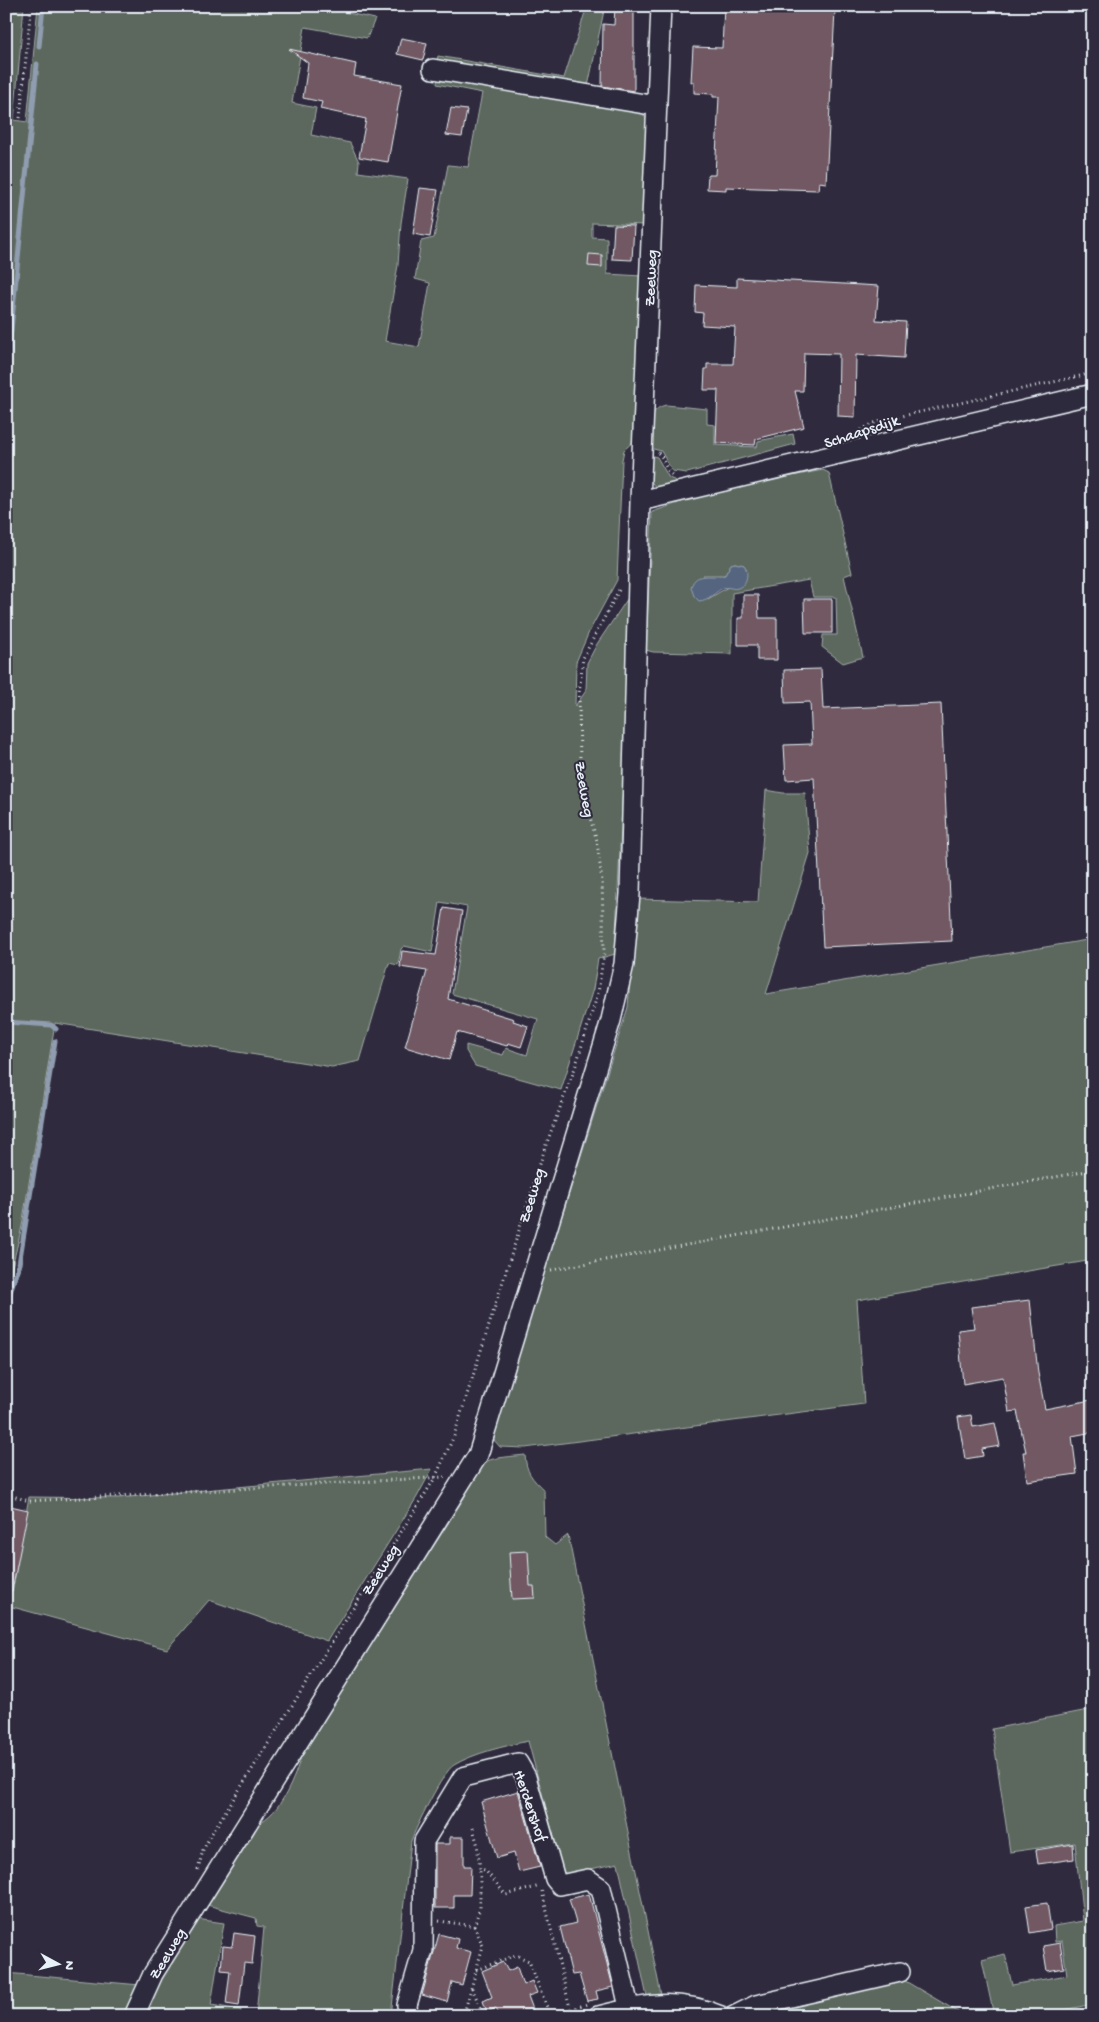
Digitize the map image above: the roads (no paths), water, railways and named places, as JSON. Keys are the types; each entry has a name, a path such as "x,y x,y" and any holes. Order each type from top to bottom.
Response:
{"street":[{"name":"Zeeweg","path":"134,2016 153,1974 203,1892 478,1455 611,1020 624,964 630,894 640,501 661,6"},
{"path":"433,69 657,106"},
{"name":"Schaapsdijk","path":"640,501 1093,394"},
{"name":"Herdershof","path":"408,2016 407,2005 423,1950 424,1840 463,1777 518,1763 526,1777 555,1879 560,1886 588,1879 601,1888 629,2008"},
{"path":"734,2016 756,2005 900,1972"},
{"path":"598,2016 629,2008 680,2004 721,2016"}],"water":[{"path":"731,564 744,565 747,571 747,578 744,584 736,588 723,588 709,598 699,601 694,596 691,587 693,582 705,576 725,575"}],"waterway":[{"path":"39,46 43,6"},
{"path":"6,381 37,64"},
{"path":"6,1022 51,1025 56,1029"},
{"path":"6,1305 19,1264 55,1041"}]}
